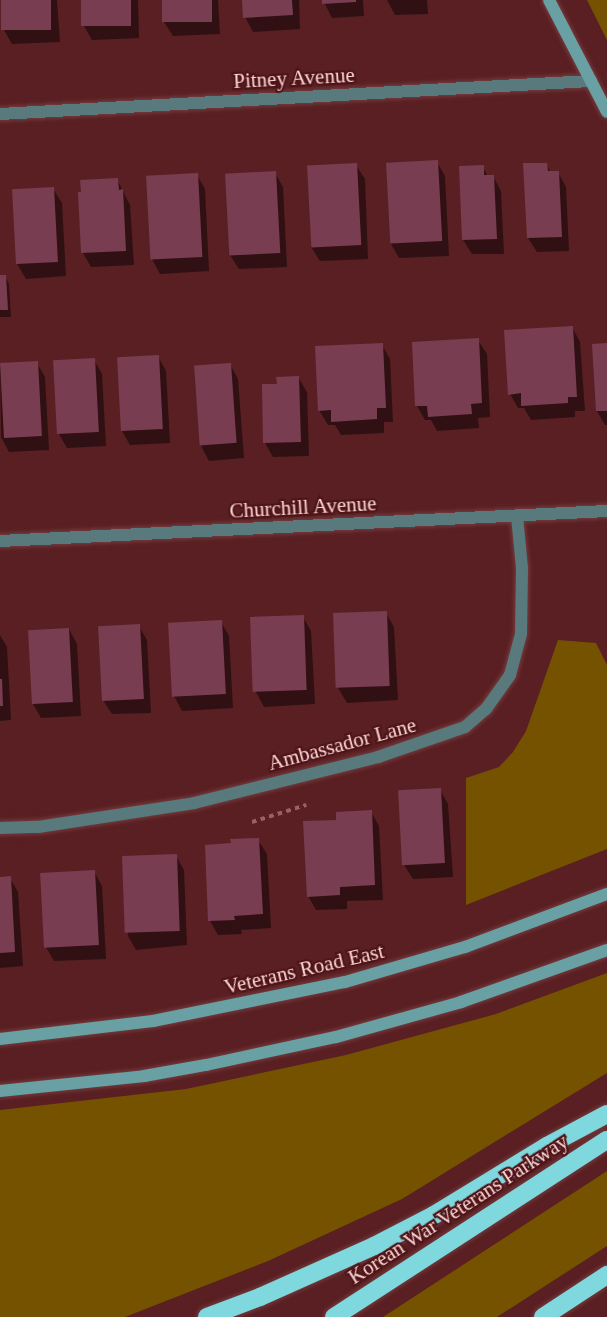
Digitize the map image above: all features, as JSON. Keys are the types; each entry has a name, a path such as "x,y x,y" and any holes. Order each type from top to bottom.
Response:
{"highway":[{"path":"207,1317 260,1297 374,1246 434,1215 547,1146 607,1114"},
{"name":"Korean War Veterans Parkway","path":"334,1317 607,1140"},
{"path":"543,1317 607,1275"},
{"path":"566,1317 607,1285"}],"street":[{"path":"549,0 607,112"},
{"name":"Pitney Avenue","path":"0,114 591,81"},
{"name":"Churchill Avenue","path":"0,542 607,511"},
{"name":"Ambassador Lane","path":"0,828 38,827 194,803 378,757 465,728 486,709 510,675 521,634 522,568 517,516"},
{"name":"Veterans Road East","path":"0,1040 153,1021 345,982 475,943 607,894"},
{"path":"0,1091 154,1074 336,1037 461,1002 607,950"}],"path":[{"path":"252,822 306,805"}],"shaded area":[{"path":"587,0 607,0 607,40"},
{"path":"558,640 596,643 607,665 607,849 466,905 466,778 499,767 513,752 526,731"},
{"path":"607,973 607,1073 402,1199 268,1261 125,1317 0,1317 0,1110 186,1089 346,1055 496,1014"},
{"path":"607,1171 607,1246 497,1317 383,1317"}],"building":[{"path":"1,0 51,0 51,30 1,30"},
{"path":"81,0 131,0 131,26 81,26"},
{"path":"162,0 212,0 212,22 162,22"},
{"path":"242,0 292,0 293,15 243,18"},
{"path":"322,0 356,0 356,2 322,4"},
{"path":"438,160 442,241 390,244 386,163"},
{"path":"357,163 361,245 311,248 307,166"},
{"path":"523,163 547,163 548,171 559,171 562,237 527,238"},
{"path":"484,165 484,175 494,175 497,239 462,240 459,166"},
{"path":"276,171 280,253 229,256 225,174"},
{"path":"198,173 202,257 150,260 146,176"},
{"path":"118,178 119,190 123,189 126,251 81,253 78,192 81,192 80,180"},
{"path":"54,187 58,262 16,264 12,189"},
{"path":"0,275 6,275 8,310 0,310"},
{"path":"573,326 577,397 568,397 568,403 521,406 521,393 508,395 504,330"},
{"path":"479,338 482,403 471,404 472,414 428,417 427,406 415,406 412,342"},
{"path":"383,343 386,408 377,408 377,419 331,422 331,410 318,411 315,346"},
{"path":"607,343 607,411 596,411 592,344"},
{"path":"159,355 163,429 121,431 117,357"},
{"path":"95,358 99,432 57,434 53,360"},
{"path":"38,361 42,436 4,438 0,363"},
{"path":"231,363 237,443 200,445 194,366"},
{"path":"299,376 301,442 263,443 262,384 277,384 276,377"},
{"path":"387,611 390,686 336,688 333,613"},
{"path":"304,615 307,690 253,692 250,617"},
{"path":"222,620 226,694 172,697 168,623"},
{"path":"140,624 144,699 102,701 98,626"},
{"path":"69,628 73,702 32,704 28,630"},
{"path":"0,679 2,679 3,706 0,706"},
{"path":"441,788 445,863 402,865 398,790"},
{"path":"372,810 375,885 340,887 340,895 307,897 303,821 336,820 336,812"},
{"path":"259,838 263,914 234,916 235,920 208,921 205,845 231,843 230,839"},
{"path":"177,854 180,931 125,933 122,856"},
{"path":"95,870 99,945 44,948 40,873"},
{"path":"11,876 15,952 0,953 0,877"}]}
